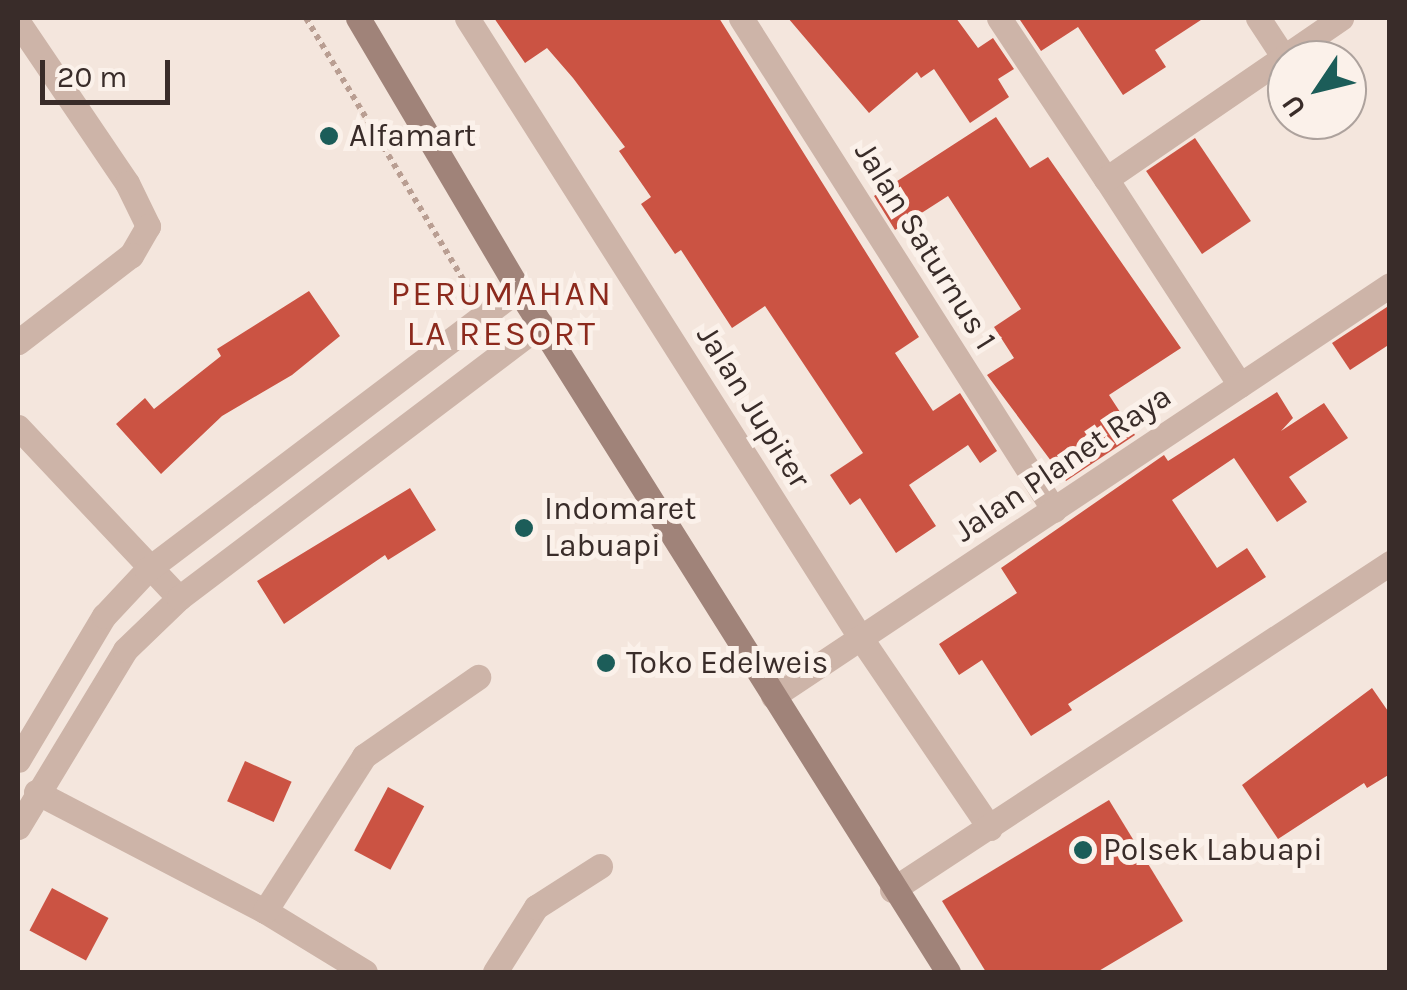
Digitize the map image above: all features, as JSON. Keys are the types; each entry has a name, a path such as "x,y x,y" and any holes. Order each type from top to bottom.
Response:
{"street":[{"path":"358,18 518,290 892,890 948,972"},
{"name":"Jalan Jupiter","path":"467,18 860,637 990,828"},
{"name":"Jalan Saturnus 1","path":"741,18 1054,510"},
{"path":"1000,18 1240,386"},
{"path":"1258,18 1272,40"},
{"path":"1308,40 1342,18"},
{"path":"18,22 127,183 148,226 131,255 18,342"},
{"path":"1106,179 1267,67"},
{"name":"Jalan Planet Raya","path":"773,696 1390,285"},
{"path":"18,760 104,616 147,570 518,290"},
{"path":"18,827 125,650 180,598 541,324"},
{"path":"18,427 147,570 180,598"},
{"path":"892,890 1390,563"},
{"path":"265,911 364,756 478,676"},
{"path":"36,792 265,911 365,972"},
{"path":"495,972 536,907 600,866"}],"path":[{"path":"306,18 484,315"}],"building":[{"path":"494,18 719,18 919,337 895,353 933,411 960,393 997,451 980,463 968,445 909,485 936,526 896,553 860,498 850,505 830,475 863,453 765,306 732,328 681,250 675,254 641,204 651,197 619,151 625,147 573,78 547,48 525,63"},
{"path":"788,18 956,18 978,48 993,38 1014,69 998,79 1009,97 970,123 934,69 921,78 917,72 869,113"},
{"path":"1204,18 1155,50 1166,67 1123,95 1078,27 1041,51 1020,20"},
{"path":"996,117 1030,168 1048,157 1181,348 1109,395 1135,435 1066,481 987,375 1014,358 994,327 1021,309 948,196 895,230 874,196"},
{"path":"1195,138 1251,221 1202,254 1146,171"},
{"path":"309,291 340,336 292,375 222,416 161,474 116,424 145,398 154,409 221,356 217,349"},
{"path":"1390,305 1390,344 1350,370 1332,343"},
{"path":"1277,392 1293,418 1281,431 1324,403 1348,438 1289,477 1307,502 1277,522 1234,458 1172,500 1217,568 1247,548 1266,577 1068,704 1072,710 1031,736 982,660 959,675 939,644 1017,593 1001,568 1164,455 1168,461"},
{"path":"410,488 436,530 388,560 385,555 284,624 257,581"},
{"path":"1372,688 1390,714 1390,774 1367,788 1364,783 1278,839 1242,785"},
{"path":"245,761 292,782 274,822 227,801"},
{"path":"388,787 424,806 390,870 354,851"},
{"name":"Polsek Labuapi","path":"1109,800 1183,921 1097,972 986,972 942,901"},
{"path":"52,888 109,918 86,960 29,930"}],"place":[{"name":"Alfamart","path":"329,136"},
{"name":"Indomaret Labuapi","path":"524,528"},
{"name":"Toko Edelweis","path":"606,663"},
{"name":"Polsek Labuapi","path":"1083,850"}],"district":[{"name":"PERUMAHAN LA RESORT","path":"502,314"}]}
